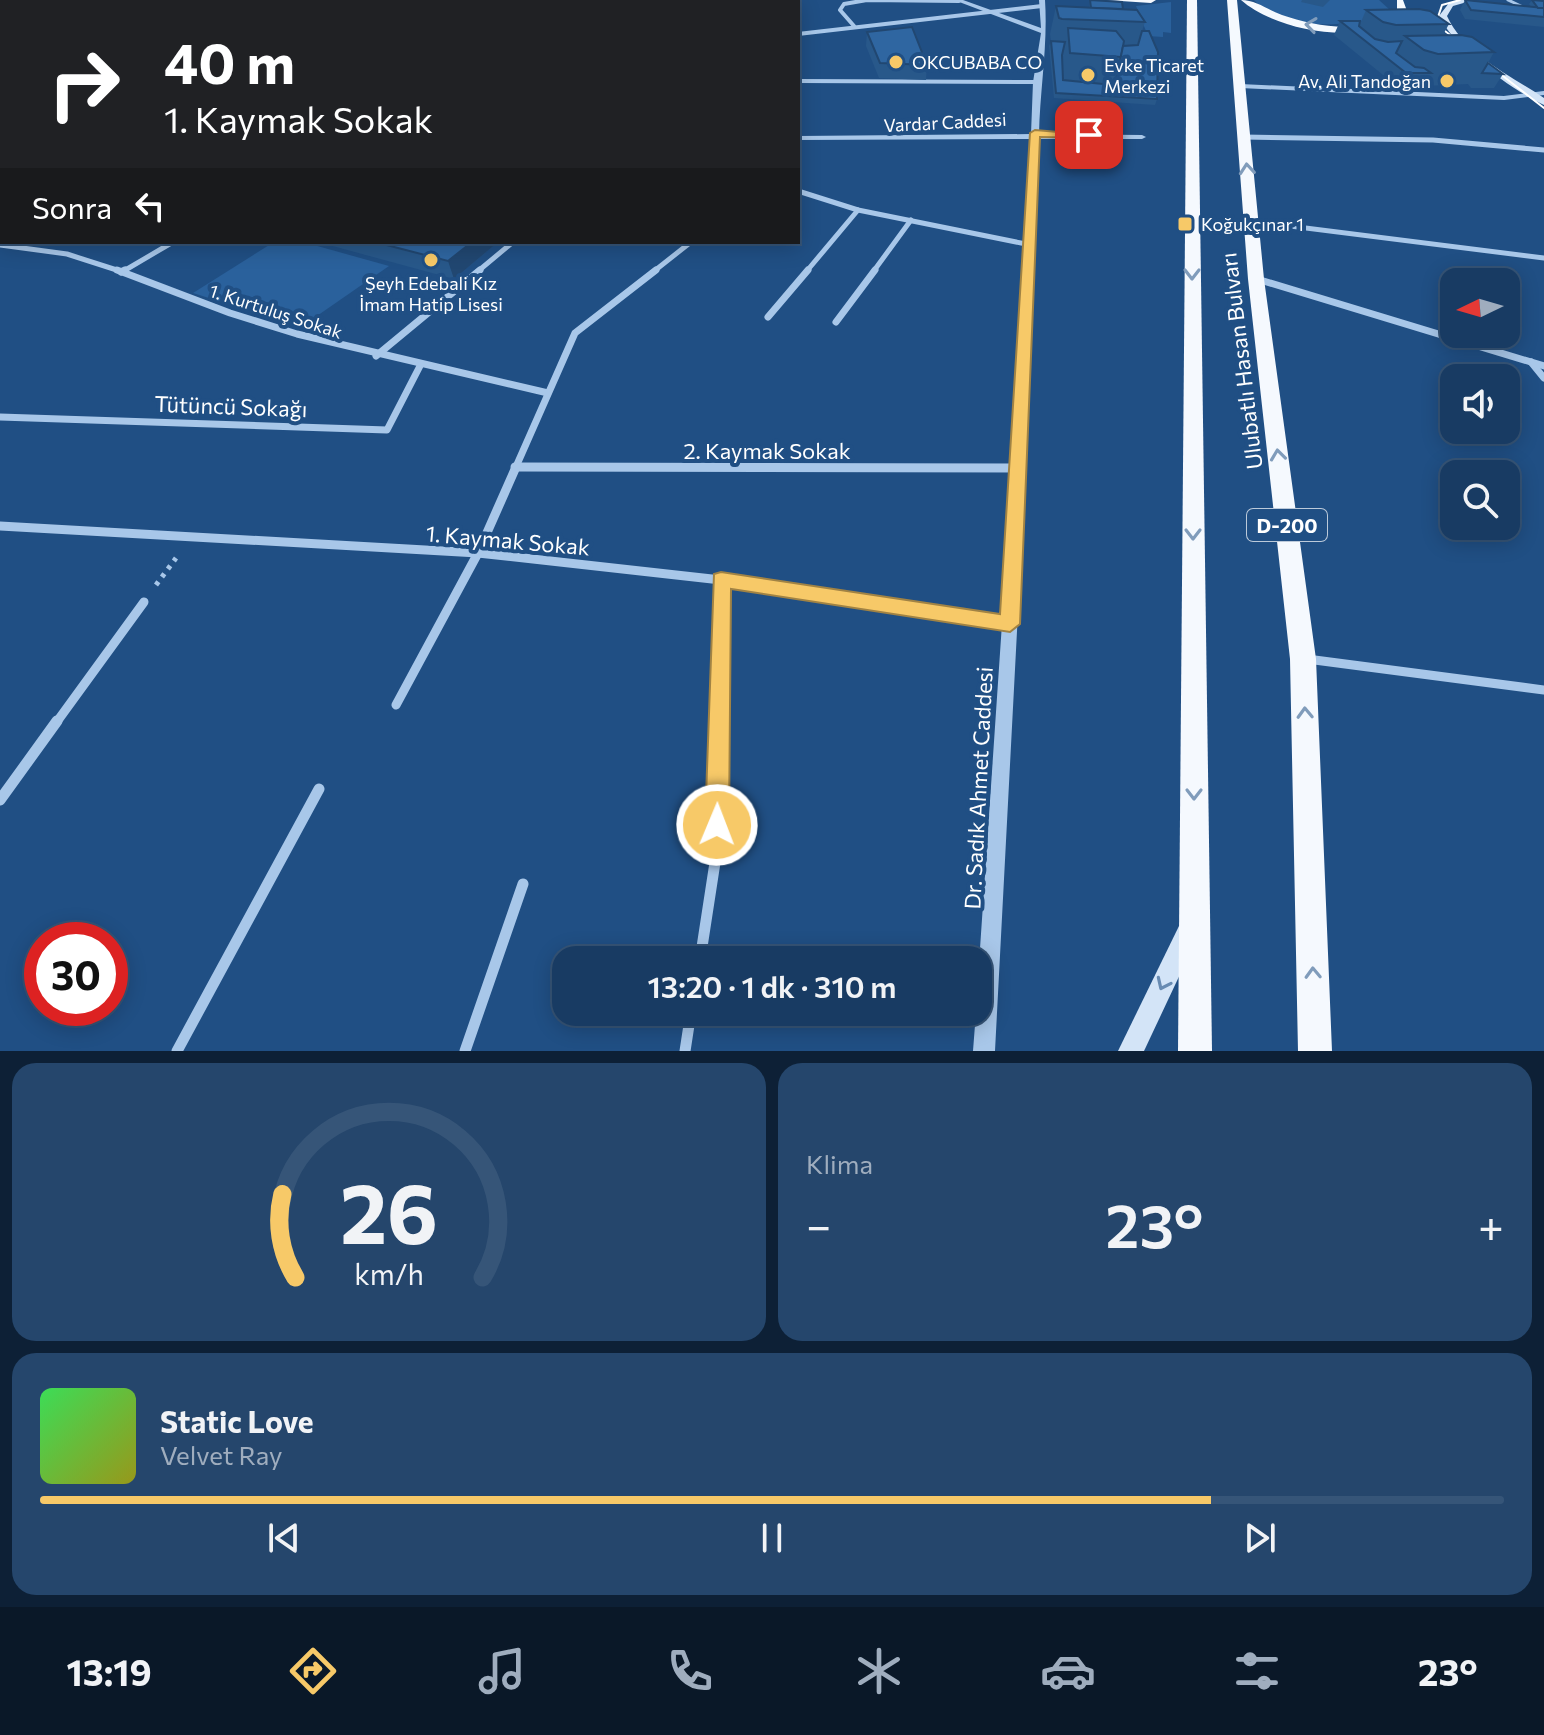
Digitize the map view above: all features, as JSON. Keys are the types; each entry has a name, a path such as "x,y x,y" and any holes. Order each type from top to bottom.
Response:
{"highway":[{"path":"1110,0 1151,0"},
{"name":"Ulubatlı Hasan Bulvarı","path":"1192,0 1195,1051"},
{"name":"Ulubatlı Hasan Bulvarı","path":"1232,0 1256,279 1303,659 1315,1051"},
{"path":"1246,0 1280,19 1339,28 1389,23 1402,11 1400,2"}],"main road":[{"path":"1471,0 1451,4 1443,16 1445,23 1506,76"},
{"path":"1400,2 1411,12"},
{"path":"1445,39 1544,102"},
{"path":"1131,1051 1194,918"}],"street":[{"path":"854,26 840,10 844,4 958,0 1044,32"},
{"path":"800,34 1042,3"},
{"name":"Dr. Sadık Ahmet Caddesi","path":"984,1051 1019,468 1037,82 1044,32 1042,3"},
{"path":"800,81 1037,82"},
{"path":"1240,86 1504,98 1530,92 1544,93"},
{"name":"Vardar Caddesi","path":"800,138 887,141 1035,133 1142,137"},
{"path":"1244,137 1433,140 1544,150"},
{"path":"800,192 858,210 1031,245"},
{"path":"768,317 858,210"},
{"path":"836,322 911,220"},
{"path":"1251,221 1544,258"},
{"name":"1. Kurtuluş Sokak","path":"0,245 35,244 121,272 259,324 376,356 548,393"},
{"path":"121,272 170,244"},
{"path":"376,356 511,244"},
{"path":"396,705 478,553 575,333 688,244"},
{"path":"1256,279 1544,366"},
{"path":"1530,361 1544,378"},
{"name":"Tütüncü Sokağı","path":"0,417 387,430 421,364"},
{"name":"2. Kaymak Sokak","path":"515,467 1019,468"},
{"name":"1. Kaymak Sokak","path":"0,526 478,553 721,580 1010,624"},
{"path":"702,946 716,856 721,580"},
{"path":"0,800 144,602"},
{"path":"1303,659 1544,690"},
{"path":"177,1051 319,789"},
{"path":"465,1051 523,884"},
{"path":"685,1051 689,1026"}],"lane":[{"path":"1508,0 1533,9"}],"path":[{"path":"144,602 192,535"}],"shaded area":[{"path":"1254,0 1379,0 1391,11 1387,17 1354,22 1299,23 1267,11"},
{"path":"1171,2 1171,33 1163,32 1163,37 1148,36 1136,6"},
{"path":"271,244 310,244 389,266 301,327 193,293"}],"building":[{"path":"1090,0 1122,2 1123,9 1091,8"},
{"path":"1465,0 1544,8 1544,17 1471,10"},
{"path":"1532,0 1544,1 1544,8 1538,8"},
{"path":"1056,6 1137,10 1145,22 1062,19"},
{"path":"1366,10 1430,11 1449,24 1396,25 1383,22"},
{"path":"1340,21 1360,21 1359,26 1375,39 1402,41 1396,53 1415,67 1431,73 1406,73"},
{"path":"912,27 927,65 880,63 867,32"},
{"path":"1068,28 1116,31 1124,41 1121,57 1070,53"},
{"path":"1142,31 1149,31 1158,52 1157,99 1056,93 1051,41 1065,42 1063,80 1113,85 1123,46 1138,45"},
{"path":"1405,36 1472,37 1494,52 1438,54 1424,50"},
{"path":"1488,63 1503,74 1482,73"},
{"path":"383,244 469,244 448,261"}],"tram line":[{"path":"1460,0 1442,5 1437,20 1445,31 1544,108"}],"place":[{"name":"OKCUBABA CO","path":"896,62"},
{"name":"Evke Ticaret Merkezi","path":"1088,75"},
{"name":"Av. Ali Tandoğan","path":"1447,81"},
{"name":"Koğukçınar 1","path":"1185,224"},
{"name":"Şeyh Edebali Kız İmam Hatip Lisesi","path":"431,260"}],"route":[{"path":"717,825 721,580 1010,624 1035,133 1089,135"}]}
